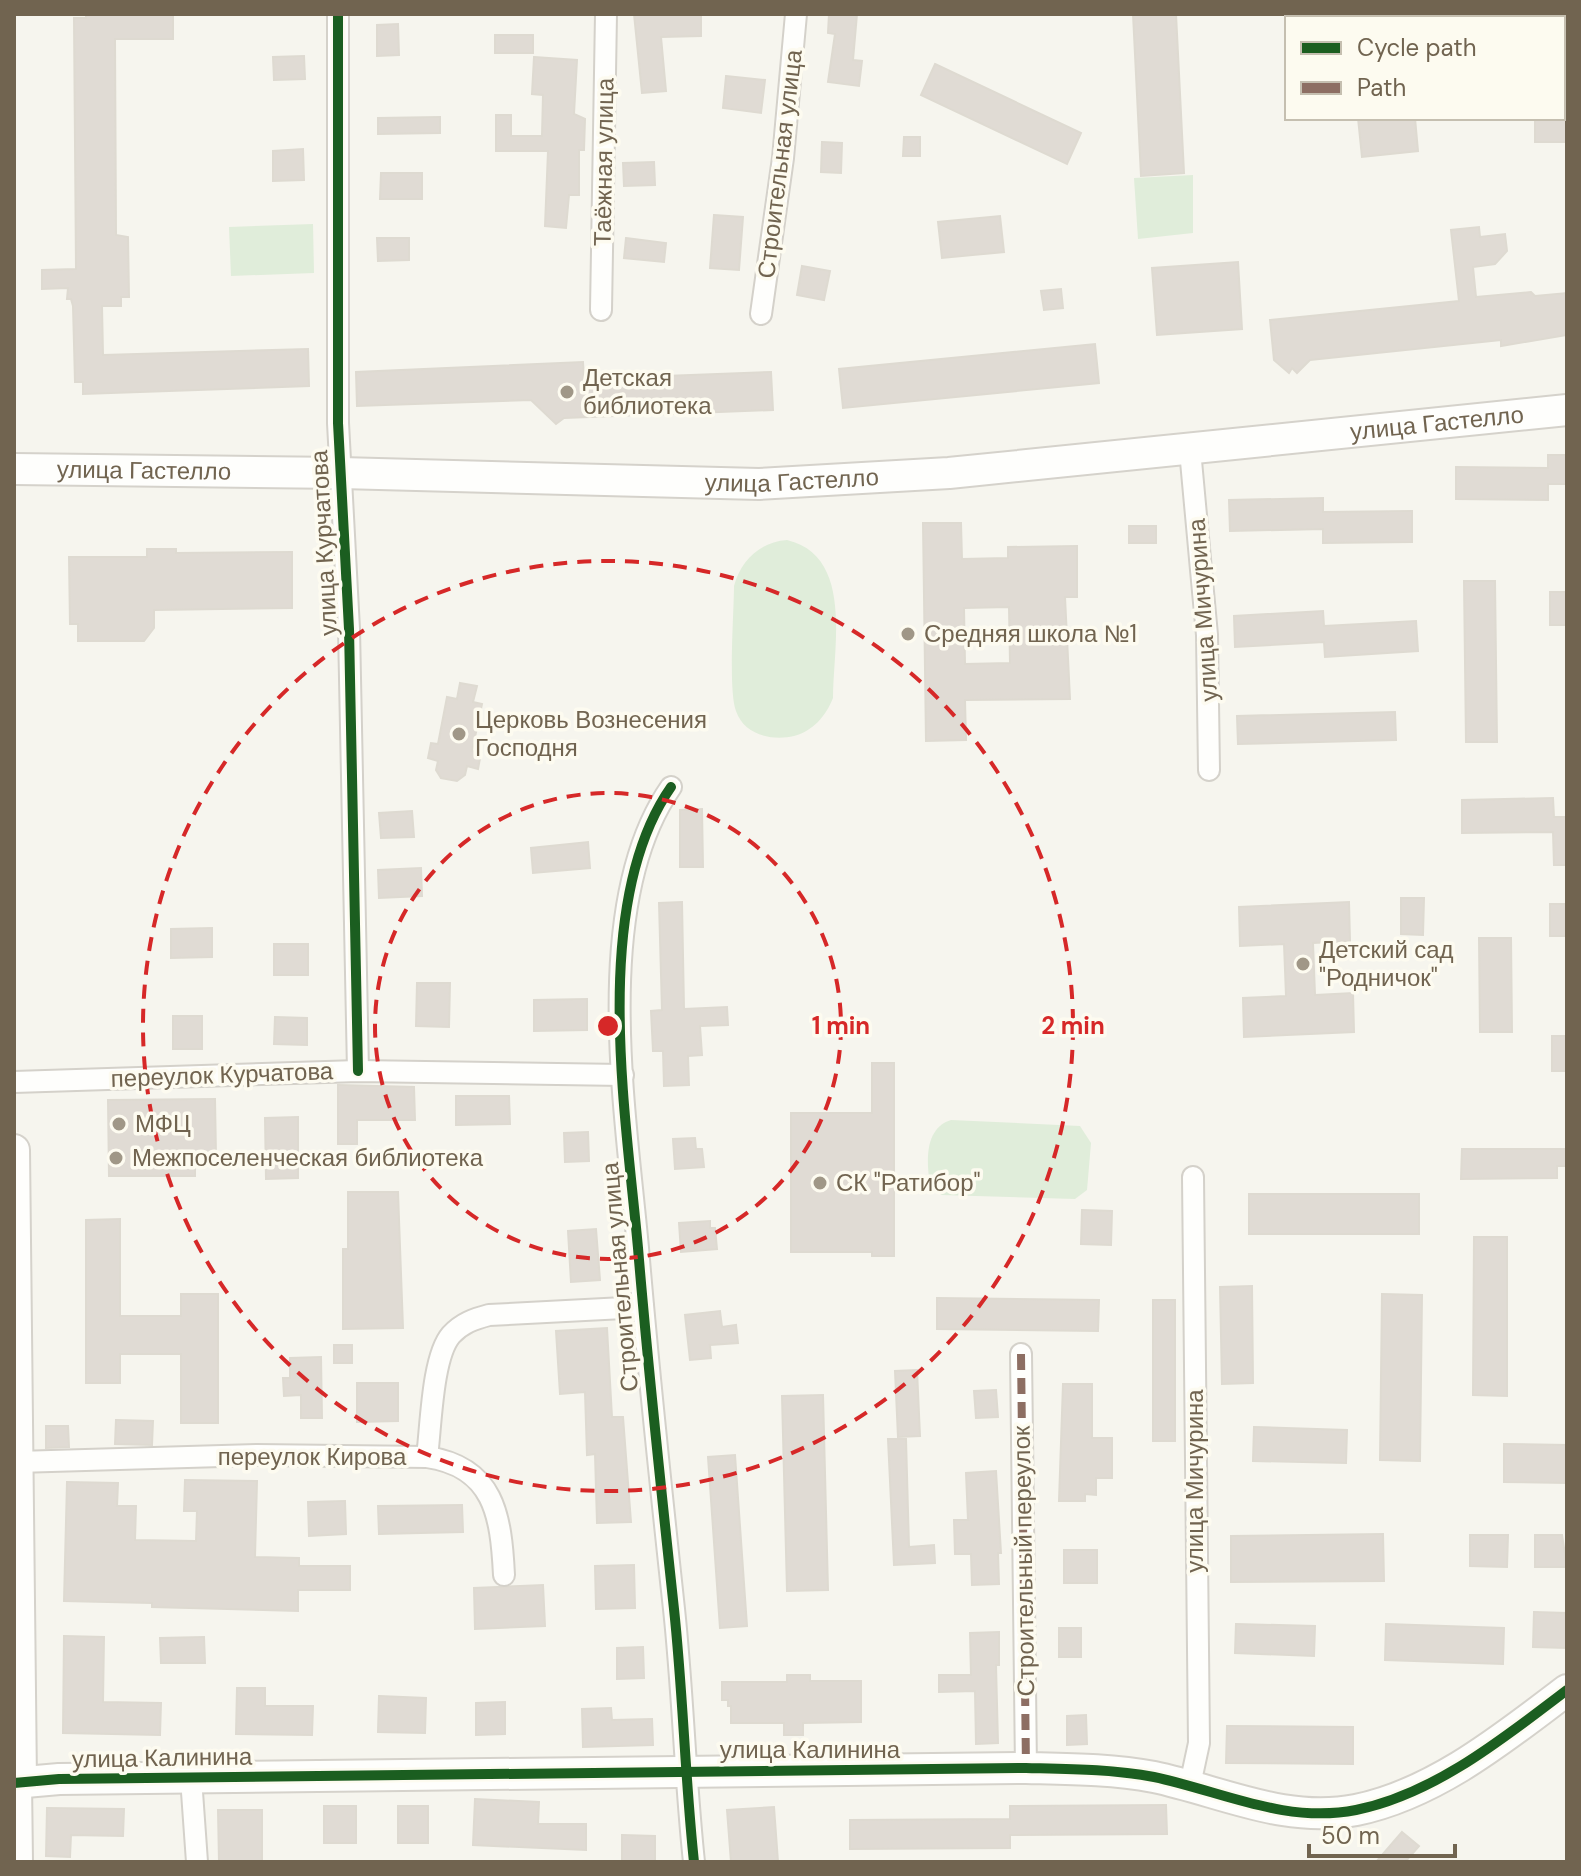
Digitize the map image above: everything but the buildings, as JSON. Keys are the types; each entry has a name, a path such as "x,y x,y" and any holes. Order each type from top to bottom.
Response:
{"street":[{"name":"улица Курчатова","path":"338,14 341,473 348,614 358,1071"},
{"name":"Таёжная улица","path":"601,310 606,14"},
{"name":"Строительная улица","path":"761,314 783,158 796,14"},
{"name":"улица Гастелло","path":"14,469 341,473 759,484 900,477 1567,410"},
{"name":"улица Мичурина","path":"1190,450 1207,635 1209,770"},
{"name":"Строительная улица","path":"671,787 658,805 643,843 629,900 620,1001 623,1075 694,1862"},
{"name":"переулок Курчатова","path":"14,1082 358,1071 623,1075"},
{"path":"14,1150 18,1783 22,1862"},
{"name":"улица Мичурина","path":"1190,1785 1199,1743 1193,1177"},
{"name":"переулок Кирова","path":"17,1462 257,1455 427,1457 441,1355 450,1337 467,1321 489,1315 643,1307"},
{"name":"Строительный переулок","path":"1021,1354 1026,1768"},
{"path":"427,1457 465,1467 482,1482 497,1524 504,1575"},
{"name":"улица Калинина","path":"18,1783 191,1778 1026,1768 1104,1770 1190,1785 1254,1805 1311,1813 1358,1810 1439,1777 1567,1690"},
{"path":"191,1778 197,1862"}],"green space":[{"path":"1193,175 1193,233 1138,239 1134,178"},
{"path":"313,224 314,273 231,276 229,227"},
{"path":"787,540 808,549 822,564 831,584 836,630 833,698 823,717 813,727 801,734 777,738 752,731 736,711 732,669 734,586 741,568 753,554 768,544"},
{"path":"951,1120 1080,1126 1091,1143 1087,1190 1075,1199 941,1195 930,1184 929,1146 936,1130"}],"marked path":[{"path":"1021,1354 1026,1768"}],"cycle path":[{"path":"338,14 338,423 349,629 358,1071"},
{"path":"671,787 646,835 630,889 622,949 620,1011 627,1136 677,1641 694,1862"},
{"path":"14,1783 59,1779 1026,1768 1138,1774 1254,1804 1304,1813 1330,1813 1385,1802 1441,1777 1468,1762 1567,1690"}],"place":[{"name":"Детская библиотека","path":"567,392"},
{"name":"Средняя школа №1","path":"908,634"},
{"name":"Церковь Вознесения Господня","path":"459,734"},
{"name":"Детский сад \"Родничок\"","path":"1303,964"},
{"name":"МФЦ","path":"119,1124"},
{"name":"Межпоселенческая библиотека","path":"116,1158"},
{"name":"СК \"Ратибор\"","path":"820,1183"}]}
